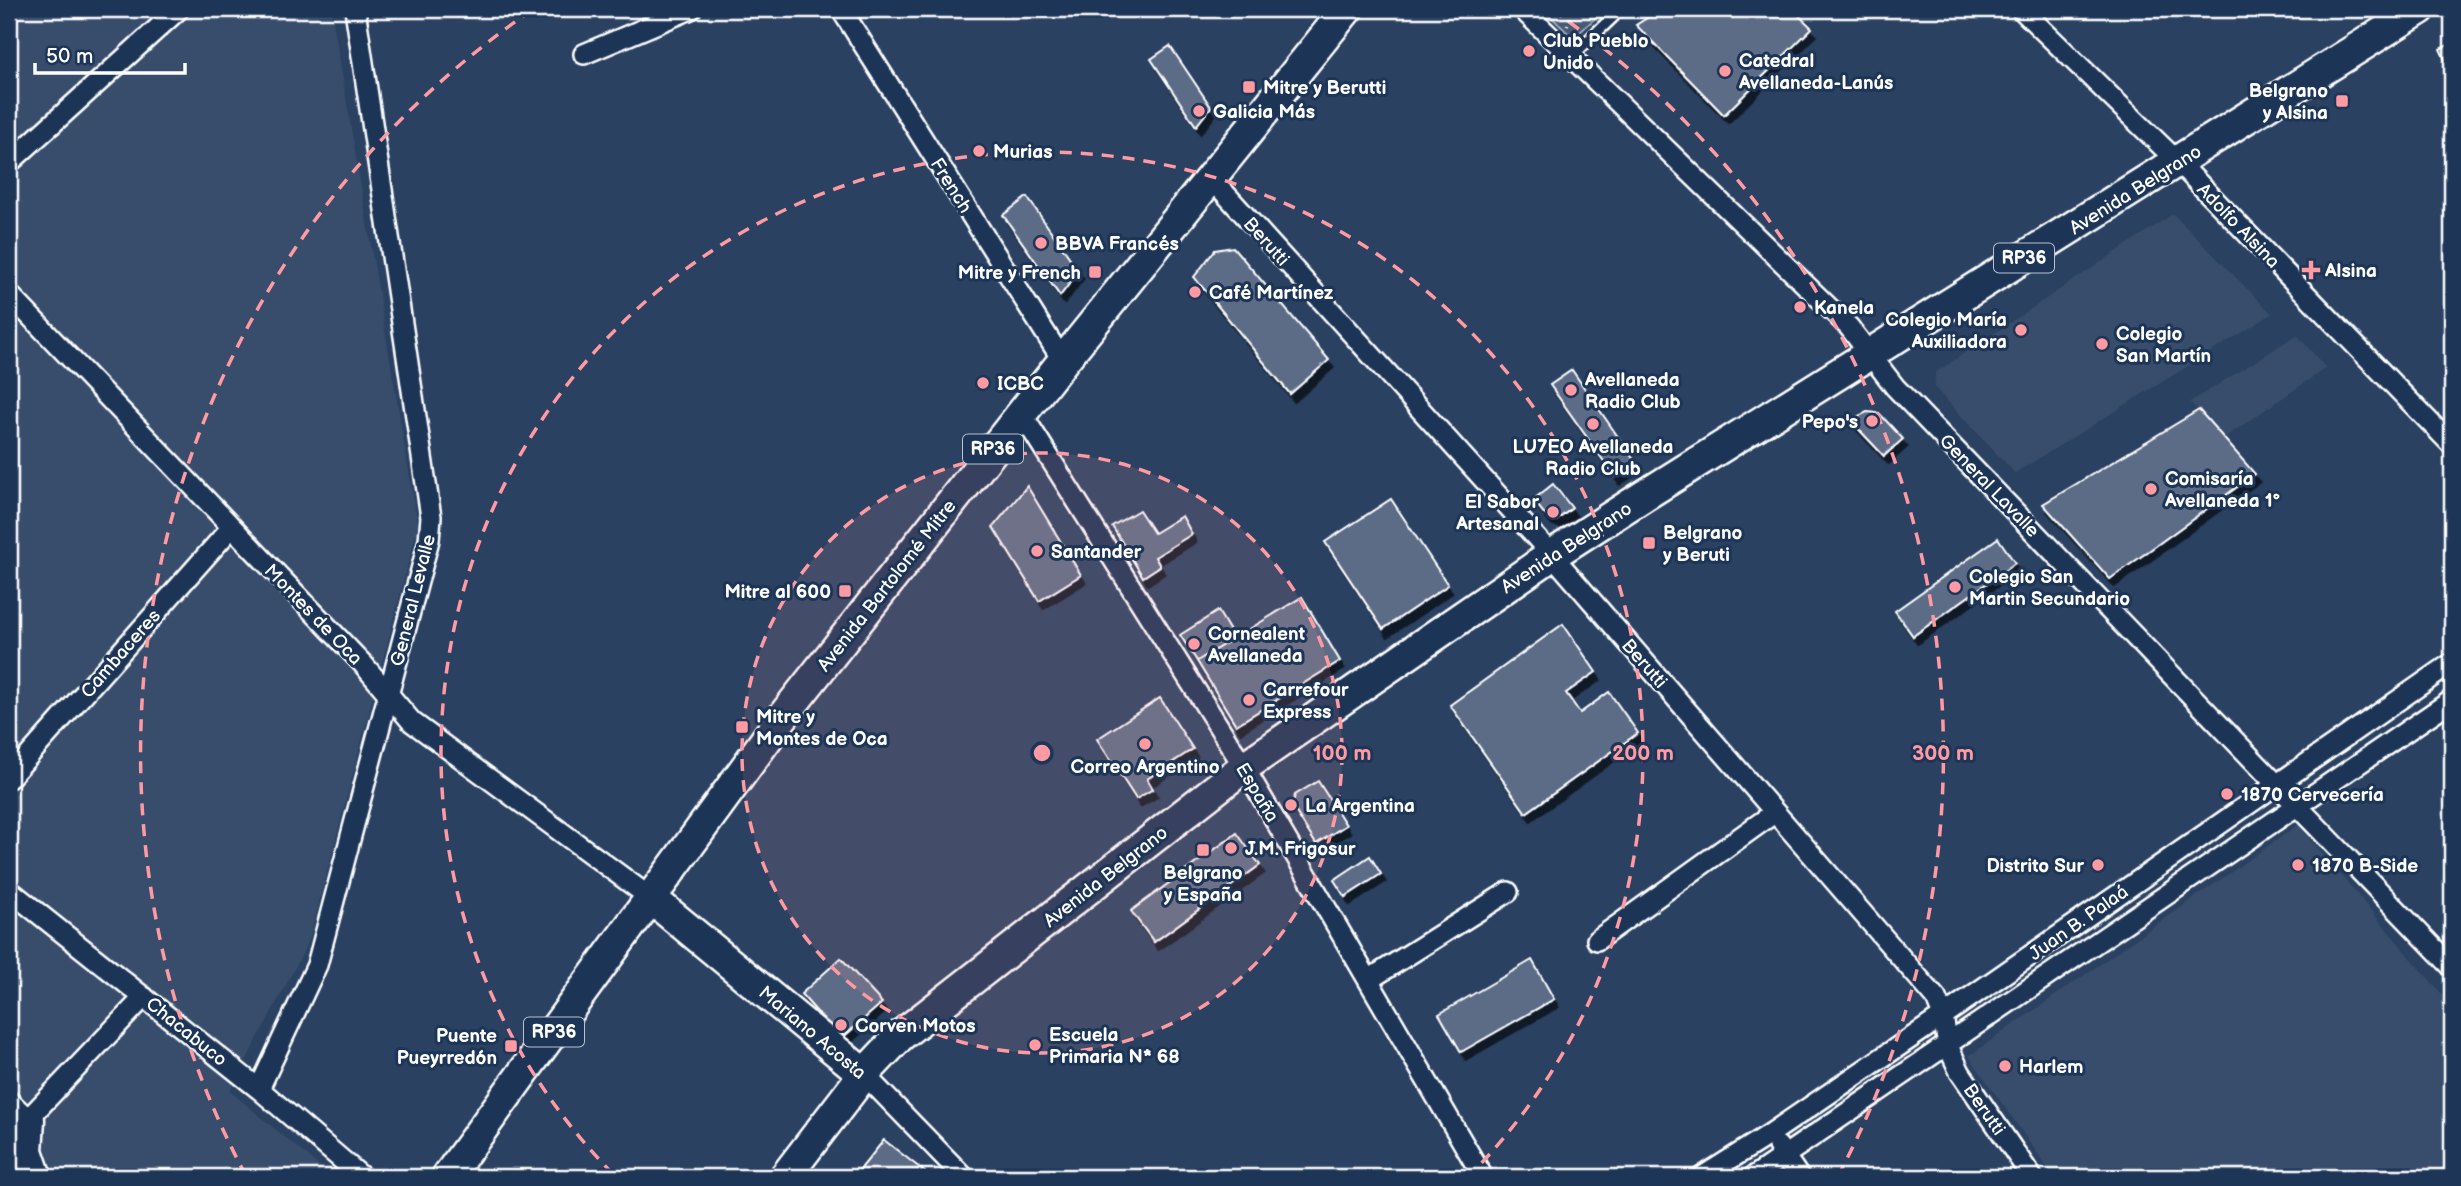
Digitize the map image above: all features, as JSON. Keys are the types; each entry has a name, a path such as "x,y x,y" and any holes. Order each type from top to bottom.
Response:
{"main road":[{"name":"Avenida Bartolomé Mitre","path":"447,1177 787,711 1063,361 1347,9"},
{"name":"Avenida Belgrano","path":"785,1177 864,1074 900,1036 1244,767 1552,555 2420,9"},
{"name":"Mariano Acosta","path":"652,899 864,1074"},
{"path":"16,1120 36,1177"}],"street":[{"path":"9,163 179,9"},
{"name":"General Levalle","path":"259,1089 317,965 429,540 431,517 355,9"},
{"path":"584,54 691,9"},
{"name":"French","path":"841,9 1063,361"},
{"name":"General Lavalle","path":"1522,9 1849,327 1895,387 2452,967"},
{"name":"Adolfo Alsina","path":"2021,9 2178,162 2452,445"},
{"name":"Berutti","path":"1212,179 1552,555 1936,998 1943,1016 1948,1046 1959,1072 2032,1177"},
{"name":"Montes de Oca","path":"9,294 363,664 412,722 652,899"},
{"name":"España","path":"1022,414 1244,767 1483,1177"},
{"name":"Cambaceres","path":"9,779 230,528"},
{"name":"Juan B. Palaá","path":"1702,1177 1943,1016 2452,663"},
{"path":"2434,676 2452,699"},
{"name":"Juan B. Palaá","path":"1753,1177 1786,1157 2452,699"},
{"path":"1597,940 1774,813"},
{"name":"Chacabuco","path":"9,890 259,1089 362,1177"},
{"path":"1370,979 1508,892"},
{"path":"16,1120 144,997"},
{"name":"Mariano Acosta","path":"864,1074 964,1177"},
{"path":"1770,1134 1799,1177"}],"lane":[{"path":"1571,57 1620,10"}],"shaded area":[{"path":"9,9 331,9 418,526 309,941 230,1091 332,1177 69,1177 36,1156 9,1127"},
{"path":"1543,9 1605,9 1578,34 1568,33"},
{"name":"Colegio San Martín","path":"2173,214 2272,314 2015,473 1935,388 1935,373"},
{"name":"Colegio San Martín","path":"2297,335 2326,368 2224,438 2190,402"},
{"path":"2298,825 2452,1006 2452,1164 2432,1177 2054,1177 1969,1056"}],"building":[{"name":"Catedral Avellaneda-Lanús","path":"1661,9 1792,9 1812,28 1724,115 1636,25"},
{"path":"2452,43 2452,74 2440,49"},
{"path":"1170,46 1211,107 1196,126 1151,59"},
{"name":"BBVA Francés","path":"1027,197 1079,271 1060,296 1003,215"},
{"path":"1233,247 1329,360 1290,394 1194,277 1215,250"},
{"name":"LU7EO Avellaneda Radio Club","path":"1572,370 1636,463 1615,477 1550,385"},
{"name":"Comisaría Avellaneda 1°","path":"2199,410 2255,474 2110,579 2043,504"},
{"path":"1867,412 1879,413 1903,439 1884,456 1850,420"},
{"path":"1553,484 1572,508 1557,520 1546,516 1533,500"},
{"name":"Santander","path":"1027,486 1081,575 1039,601 993,527"},
{"path":"1391,499 1448,585 1383,629 1325,542"},
{"path":"1139,510 1154,533 1182,516 1192,534 1155,557 1160,566 1143,577 1112,526"},
{"name":"Colegio San Martin Secundario","path":"1998,538 2015,563 1913,636 1895,611"},
{"path":"1302,597 1340,661 1236,725 1197,661"},
{"path":"1218,611 1234,638 1197,661 1180,635"},
{"path":"1563,624 1596,672 1566,693 1580,713 1609,692 1638,733 1526,813 1450,705"},
{"name":"Correo Argentino","path":"1160,698 1193,749 1147,779 1153,789 1136,799 1097,739"},
{"path":"1318,781 1346,825 1316,844 1292,806 1295,795"},
{"path":"1237,833 1260,865 1154,942 1131,911"},
{"path":"1370,856 1381,874 1345,897 1334,880"},
{"path":"841,958 882,1003 841,1039 801,994"},
{"path":"1532,960 1554,999 1461,1052 1439,1014"},
{"path":"884,1140 925,1172 920,1177 854,1177"}],"place":[{"name":"Club Pueblo Unido","path":"1529,51"},
{"name":"Catedral Avellaneda-Lanús","path":"1725,71"},
{"name":"Mitre y Berutti","path":"1249,87"},
{"name":"Belgrano y Alsina","path":"2342,101"},
{"name":"Galicia Más","path":"1199,111"},
{"name":"Murias","path":"979,151"},
{"name":"BBVA Francés","path":"1041,243"},
{"name":"Alsina","path":"2311,270"},
{"name":"Mitre y French","path":"1095,272"},
{"name":"Café Martínez","path":"1195,292"},
{"name":"Kanela","path":"1800,307"},
{"name":"Colegio María Auxiliadora","path":"2021,330"},
{"name":"Colegio San Martín","path":"2102,344"},
{"name":"ICBC","path":"983,383"},
{"name":"Avellaneda Radio Club","path":"1571,390"},
{"name":"Pepo's","path":"1872,421"},
{"name":"LU7EO Avellaneda Radio Club","path":"1593,424"},
{"name":"Comisaría Avellaneda 1°","path":"2151,489"},
{"name":"El Sabor Artesanal","path":"1553,512"},
{"name":"Belgrano y Beruti","path":"1649,543"},
{"name":"Santander","path":"1037,551"},
{"name":"Colegio San Martin Secundario","path":"1955,587"},
{"name":"Mitre al 600","path":"845,591"},
{"name":"Cornealent Avellaneda","path":"1194,644"},
{"name":"Carrefour Express","path":"1249,700"},
{"name":"Mitre y Montes de Oca","path":"742,727"},
{"name":"Correo Argentino","path":"1145,744"},
{"name":"1870 Cervecería","path":"2227,794"},
{"name":"La Argentina","path":"1291,805"},
{"name":"J.M. Frigosur","path":"1231,848"},
{"name":"Belgrano y España","path":"1203,850"},
{"name":"Distrito Sur","path":"2098,865"},
{"name":"1870 B-Side","path":"2298,865"},
{"name":"Corven Motos","path":"841,1025"},
{"name":"Escuela Primaria N* 68","path":"1035,1045"},
{"name":"Puente Pueyrredón","path":"511,1046"},
{"name":"Harlem","path":"2005,1066"}]}
